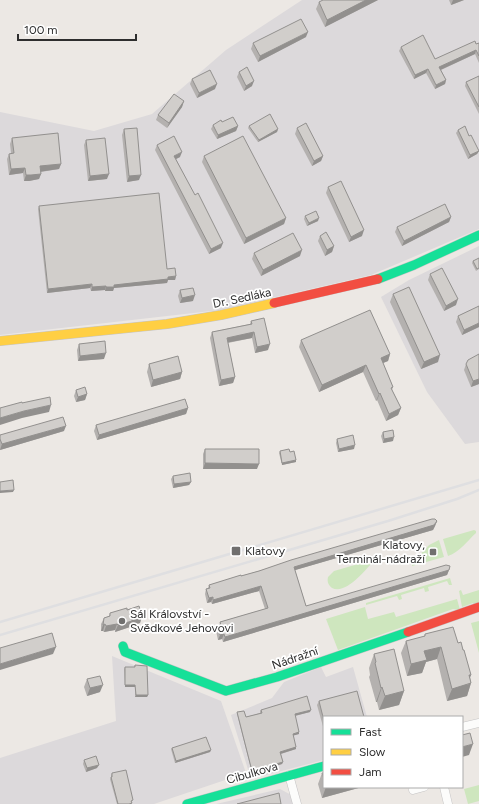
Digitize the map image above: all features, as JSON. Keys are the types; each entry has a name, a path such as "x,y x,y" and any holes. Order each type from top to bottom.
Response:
{"street":[{"name":"Dr. Sedláka","path":"0,341 166,324 221,315 374,281 479,236"},
{"name":"Nádražní","path":"123,646 125,652 226,691 277,677 479,607"},
{"path":"463,727 479,723"},
{"name":"Cibulkova","path":"187,804 203,802 289,775 323,766"},
{"path":"289,775 297,804"},
{"path":"413,790 420,788"},
{"path":"444,788 448,804"}],"shaded area":[{"path":"302,0 479,0 479,229 371,275 220,310 0,335 0,112 94,131 152,114 226,50"},
{"path":"479,246 479,442 465,444 427,392 381,297 409,280"},
{"path":"112,656 221,701 246,773 154,804 0,804 0,758 116,721"},
{"path":"321,667 326,677 353,667 367,716 323,716 323,760 251,779 231,715 272,698 284,682"},
{"path":"280,789 295,797 297,804 216,804"}],"green space":[{"path":"474,530 476,533 463,546 448,556 443,539"},
{"path":"439,540 444,557 412,566 412,563 429,545"},
{"path":"372,560 373,562 355,581 349,585 337,589 332,588 329,584 328,577 334,571"},
{"path":"450,578 452,585 449,585 447,581 428,587 429,591 425,592 424,588 401,595 402,599 399,600 397,596 366,605 366,603"},
{"path":"461,590 463,595 479,590 479,603 474,605 473,603 462,607 459,591"},
{"path":"457,599 460,610 453,609 338,650 326,619 365,607 368,619 394,612 396,617"},
{"path":"479,621 479,653 471,623"},
{"path":"479,785 479,801 468,804 464,789"}],"building":[{"path":"323,0 366,0 327,20 319,2"},
{"path":"301,19 308,32 260,56 253,43"},
{"path":"423,35 435,59 475,41 476,44 479,43 479,56 476,50 439,67 446,80 436,85 428,69 415,75 401,47"},
{"path":"247,67 254,81 246,86 239,72"},
{"path":"210,70 217,84 199,93 192,79"},
{"path":"479,76 479,107 466,82"},
{"path":"174,94 184,101 169,123 158,115"},
{"path":"270,114 278,129 259,140 249,126"},
{"path":"233,117 238,126 218,135 213,125 221,120 222,122"},
{"path":"306,123 323,156 314,161 297,128"},
{"path":"465,126 469,136 471,135 479,151 470,155 458,130"},
{"path":"137,128 141,175 129,176 124,129"},
{"path":"58,133 61,164 40,166 41,174 31,175 26,175 25,168 11,169 9,154 14,153 12,138"},
{"path":"174,136 182,152 174,156 195,195 198,193 223,243 211,249 157,145"},
{"path":"243,136 286,218 246,238 204,156"},
{"path":"105,138 109,174 90,176 86,140"},
{"path":"341,181 364,230 351,237 328,187"},
{"path":"159,193 167,269 175,268 176,276 168,277 168,279 114,285 114,287 92,287 92,284 48,289 39,206"},
{"path":"445,204 451,217 404,241 397,227"},
{"path":"316,211 319,218 309,223 305,216"},
{"path":"326,232 334,246 327,250 320,236"},
{"path":"293,233 302,250 263,270 254,253"},
{"path":"479,258 479,268 477,269 473,261"},
{"path":"442,268 458,299 446,306 430,274"},
{"path":"409,287 440,355 424,362 393,294"},
{"path":"193,288 195,295 182,298 180,290"},
{"path":"479,306 479,323 464,330 458,316"},
{"path":"370,310 390,354 381,358 393,387 391,388 401,408 389,414 366,365 322,385 301,340"},
{"path":"264,318 270,344 257,347 254,332 227,338 235,377 221,380 212,332 252,324 251,321"},
{"path":"105,341 106,353 80,356 79,344"},
{"path":"479,354 479,379 473,381 466,364 468,360"},
{"path":"178,356 182,372 153,380 149,364"},
{"path":"85,387 87,394 78,397 76,390"},
{"path":"50,397 51,405 0,418 0,408"},
{"path":"185,399 188,408 99,435 96,425"},
{"path":"63,417 66,426 2,444 0,439 0,435"},
{"path":"393,430 394,437 384,439 383,432"},
{"path":"353,435 355,445 339,449 337,439"},
{"path":"205,449 259,449 259,464 205,463"},
{"path":"289,449 290,452 294,451 296,460 282,463 280,451"},
{"path":"190,473 191,482 174,484 173,476"},
{"path":"13,480 14,490 0,491 0,482"},
{"path":"432,519 437,521 434,525 294,567 306,606 446,565 450,566 449,570 225,637 224,634 220,635 218,626 221,625 220,622 268,608 261,586 213,600 213,597 209,598 206,589 210,588 209,585"},
{"path":"139,606 142,616 118,625 103,625 104,618 110,616 110,613"},
{"path":"453,627 458,643 461,642 464,650 471,675 469,675 471,683 452,689 441,647 424,651 427,660 411,664 406,641 425,636 425,634"},
{"path":"52,633 56,647 0,664 0,648"},
{"path":"394,649 404,691 385,696 382,687 381,688 374,654"},
{"path":"135,665 147,666 148,695 136,695 135,685 125,685 125,667 135,667"},
{"path":"100,676 103,685 90,688 87,679"},
{"path":"357,691 364,716 323,717 319,701"},
{"path":"307,696 311,710 295,714 299,732 293,734 296,747 280,752 283,762 252,771 237,712 244,711 246,717 262,713 261,710"},
{"path":"470,733 473,744 463,747 463,735"},
{"path":"206,737 211,750 176,761 172,748"},
{"path":"96,756 99,765 87,768 84,760"},
{"path":"126,770 133,800 131,801 132,803 129,804 118,804 111,777 112,773"},
{"path":"279,793 281,804 237,804"}],"railway":[{"path":"0,622 479,480"},
{"path":"0,635 388,521 457,499 479,490"}],"traffic: fast":[{"path":"378,279 414,265 479,235"},
{"path":"123,646 125,652 226,691 277,677 408,632"},
{"path":"187,804 323,766"}],"traffic: slow":[{"path":"0,341 167,324 221,315 274,303"}],"traffic: jam":[{"path":"274,303 378,279"},
{"path":"408,632 479,607"}],"place":[{"name":"Klatovy","path":"236,551"},
{"name":"Klatovy, Terminál-nádraží","path":"433,552"},
{"name":"Sál Království - Svědkové Jehovovi","path":"122,621"}]}
